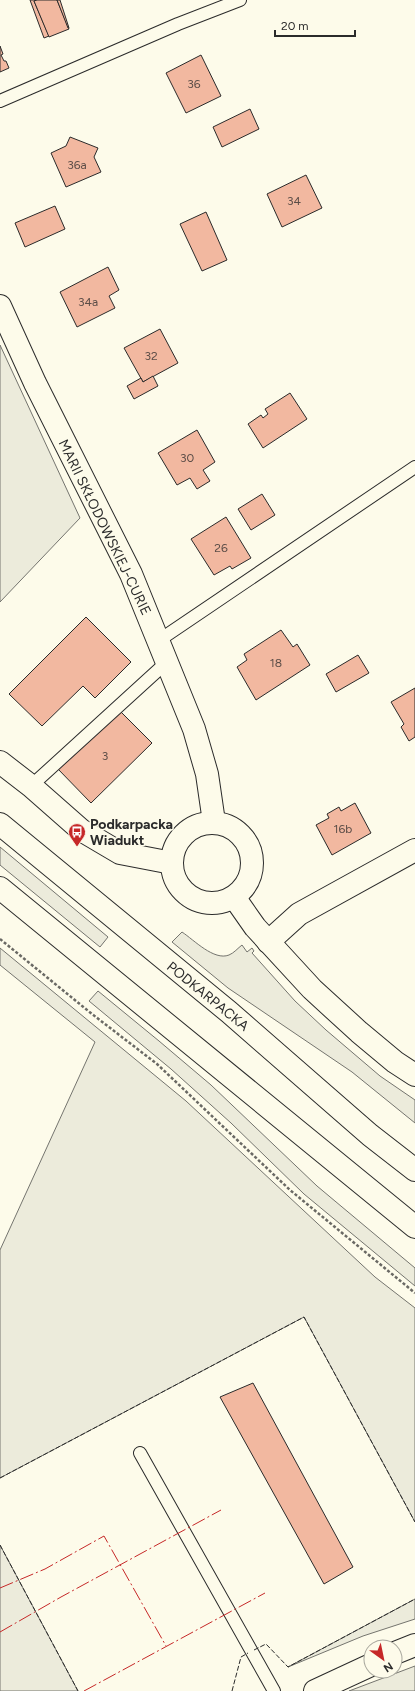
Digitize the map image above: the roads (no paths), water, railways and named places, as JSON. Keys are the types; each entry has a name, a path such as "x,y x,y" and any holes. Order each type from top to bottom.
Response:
{"street":[{"name":"MARII SKŁODOWSKIEJ-CURIE","path":"0,306 35,383 131,574 167,662 198,744 207,774 214,822"},
{"path":"0,762 31,786 81,830 120,853 172,863"},
{"path":"214,822 227,825 238,831 247,840 252,853 253,865 250,877 244,889 234,897 223,902 211,904 193,898 179,886 174,876 172,863 174,850 180,839 189,829 201,824 214,822"},
{"name":"PODKARPACKA","path":"0,824 229,1012 370,1136 415,1170"},
{"path":"268,942 299,914 415,850"},
{"path":"0,888 415,1227"},
{"path":"234,897 255,927 312,989 365,1037 415,1075"},
{"path":"403,1650 415,1645"},
{"path":"315,1691 363,1669"}],"lane":[{"path":"0,101 178,24 240,0"},
{"path":"158,641 415,467"},
{"path":"31,786 167,662"},
{"path":"140,1453 274,1691"}],"place":[{"name":"Podkarpacka Wiadukt","path":"77,847"}]}
